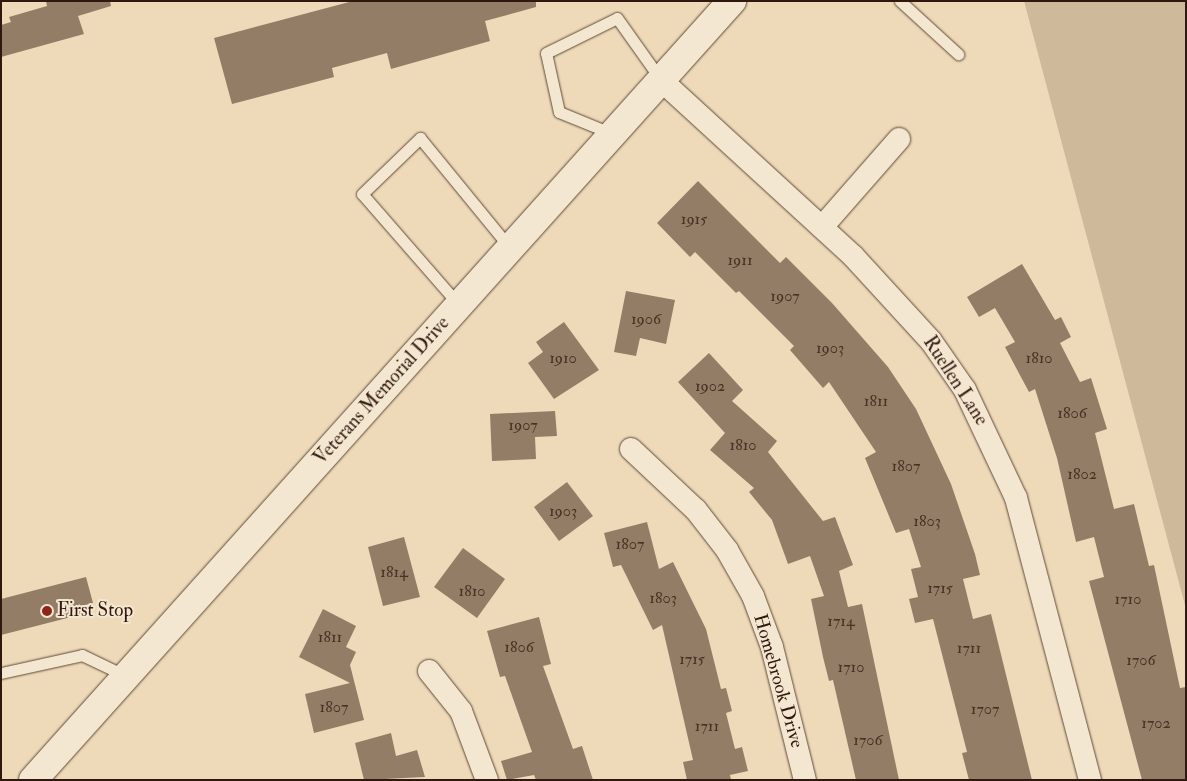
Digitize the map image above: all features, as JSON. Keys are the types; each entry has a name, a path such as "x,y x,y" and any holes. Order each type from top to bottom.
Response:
{"main road":[{"name":"Veterans Memorial Drive","path":"33,780 732,1"}],"street":[{"name":"Ruellen Lane","path":"661,80 822,227 931,341 965,390 994,443 1034,558 1090,780"},
{"path":"822,227 899,139"},
{"name":"Homebrook Drive","path":"630,449 696,510 727,550 753,596 772,647 805,780"},
{"path":"429,671 460,711 486,780"}],"lane":[{"path":"900,1 958,54"},
{"path":"612,134 559,112 546,53 617,18 661,80"},
{"path":"459,305 362,194 420,138 510,248"},
{"path":"1,673 82,655 126,676"}],"shaded area":[{"path":"1024,1 1186,1 1186,609 1078,204"}],"building":[{"path":"46,1 110,1 111,6 78,16 84,34 1,57 1,25 11,22 9,17 47,6"},
{"path":"353,1 536,1 536,7 485,21 490,41 391,69 387,53 332,68 334,77 232,104 214,38"},
{"path":"698,181 780,263 786,257 832,303 888,367 916,409 951,484 975,554 980,575 963,579 973,619 991,614 1032,780 969,780 962,753 967,752 933,619 915,623 909,599 918,597 911,569 921,567 909,529 896,533 865,458 876,452 829,382 823,388 790,350 794,346 739,291 736,293 695,252 690,257 657,223"},
{"path":"1022,264 1055,320 1061,317 1071,337 1060,343 1080,382 1091,378 1107,429 1095,433 1114,509 1134,504 1149,566 1154,565 1180,688 1186,687 1186,780 1142,780 1089,581 1104,577 1094,537 1076,542 1057,458 1035,389 1029,392 1005,347 1015,342 995,308 979,317 967,297"},
{"path":"626,291 675,300 666,344 640,338 636,356 614,352"},
{"path":"564,322 599,370 554,399 528,363 543,352 536,342"},
{"path":"709,353 743,390 732,401 777,441 768,452 823,521 835,517 853,565 839,571 848,607 862,604 899,780 856,780 833,680 829,681 823,657 811,599 824,596 810,556 788,564 772,520 749,492 754,488 710,450 725,433 678,382"},
{"path":"555,411 557,436 535,437 536,459 492,461 490,414"},
{"path":"567,482 593,516 559,541 534,507"},
{"path":"647,522 659,569 673,562 706,629 721,689 726,688 732,711 726,713 735,749 742,747 748,771 730,775 731,780 687,780 683,762 693,760 662,625 653,630 621,565 613,567 604,533"},
{"path":"404,537 420,597 383,606 368,547"},
{"path":"463,548 505,579 477,618 434,587"},
{"path":"86,577 93,603 81,606 83,614 1,635 1,599"},
{"path":"323,609 356,626 346,647 356,652 350,665 364,720 314,733 305,694 350,683 299,657"},
{"path":"539,617 551,664 543,666 573,749 582,746 593,780 536,780 534,775 507,780 501,761 532,752 505,676 500,677 487,631"},
{"path":"391,733 396,756 417,750 425,777 364,780 355,743"}],"place":[{"name":"First Stop","path":"47,611"}]}
